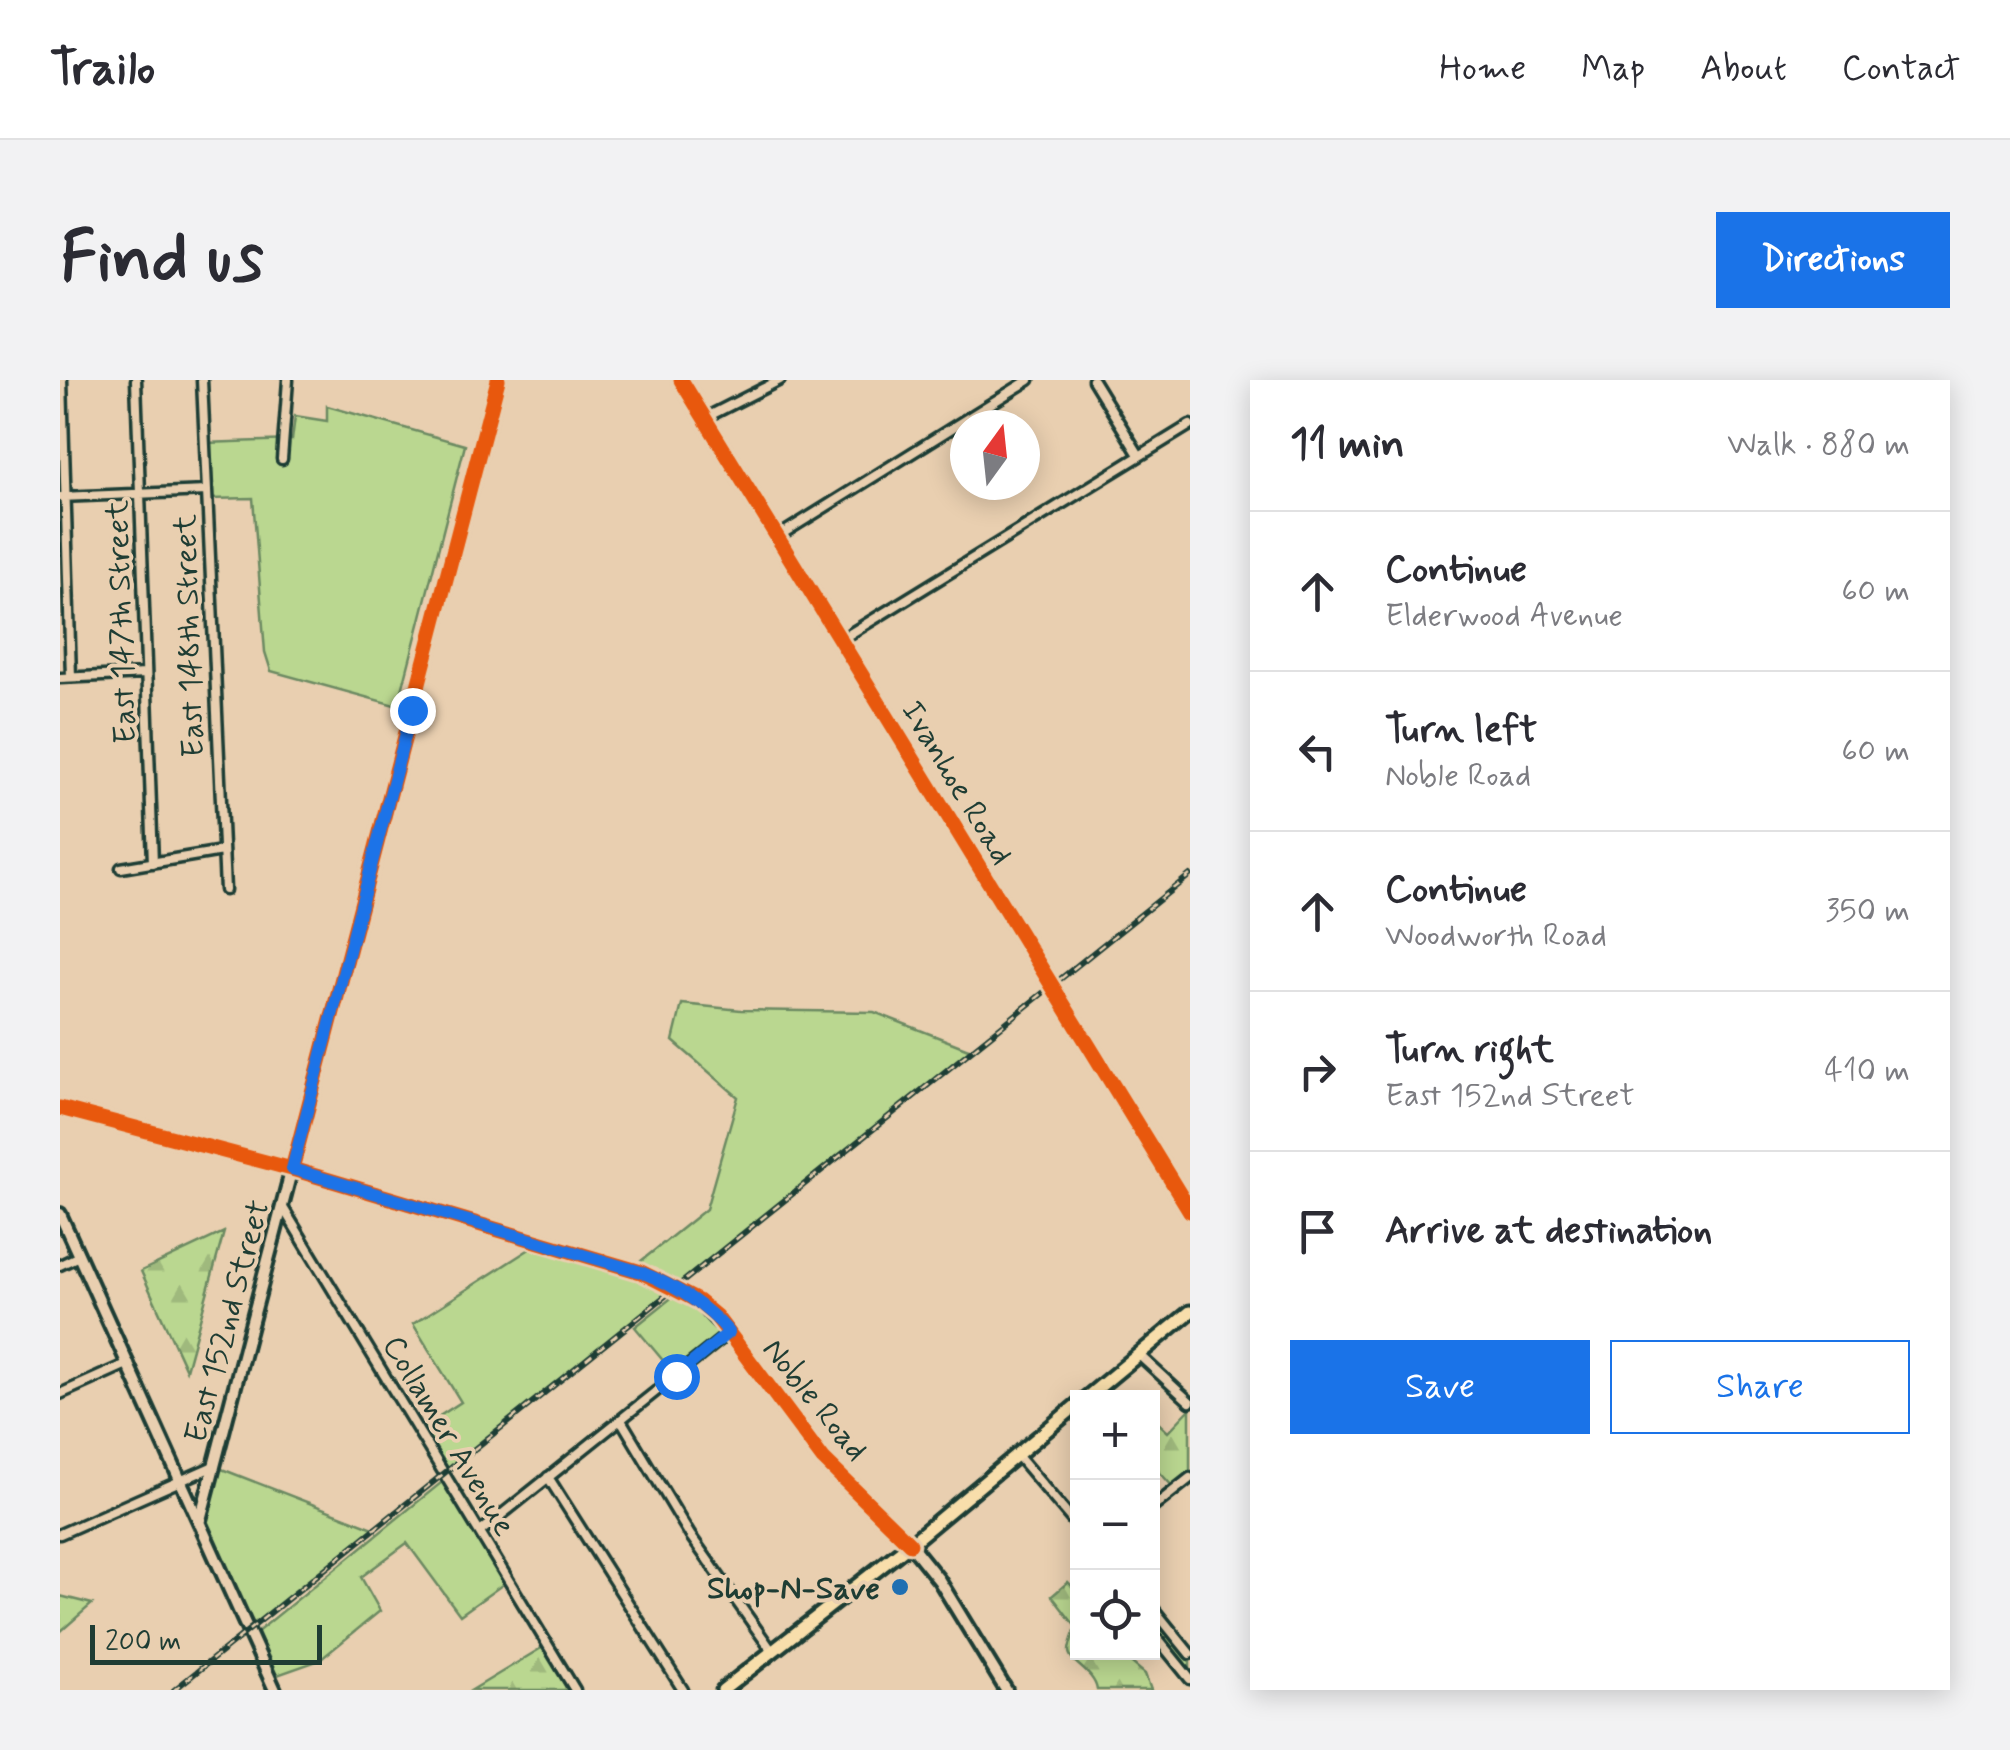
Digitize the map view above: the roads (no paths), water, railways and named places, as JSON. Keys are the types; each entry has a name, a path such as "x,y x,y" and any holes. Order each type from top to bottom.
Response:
{"main road":[{"path":"1095,1390 1190,1312"},
{"path":"723,1690 910,1544 1070,1410"}],"street":[{"path":"62,380 71,678"},
{"name":"East 147th Street","path":"136,380 153,863"},
{"name":"East 148th Street","path":"202,380 225,890"},
{"path":"282,458 288,380"},
{"name":"East 152nd Street","path":"200,1520 498,380"},
{"name":"Ivanhoe Road","path":"681,380 1190,1211"},
{"path":"704,418 780,380"},
{"path":"777,536 1028,380"},
{"path":"1092,380 1139,455"},
{"path":"840,640 1190,425"},
{"path":"63,497 207,491"},
{"path":"60,678 146,674"},
{"path":"121,868 222,852"},
{"name":"Noble Road","path":"60,1108 292,1169 641,1272 680,1291 707,1308 729,1332 822,1459 910,1544 940,1580 1006,1690"},
{"name":"Collamer Avenue","path":"282,1206 576,1690"},
{"path":"60,1214 274,1690"},
{"path":"60,1265 79,1256"},
{"path":"480,1532 729,1332"},
{"path":"1138,1354 1190,1402"},
{"path":"60,1394 129,1364"},
{"path":"621,1420 690,1535 772,1651"},
{"path":"1016,1454 1070,1518"},
{"path":"60,1534 214,1466"},
{"path":"548,1477 683,1690"},
{"path":"1160,1502 1190,1478"},
{"path":"1160,1617 1190,1654"},
{"path":"1160,1628 1166,1624"},
{"path":"1160,1642 1190,1679"}],"railway":[{"path":"174,1690 1190,875"}],"place":[{"name":"Shop-N-Save","path":"900,1587"}]}
